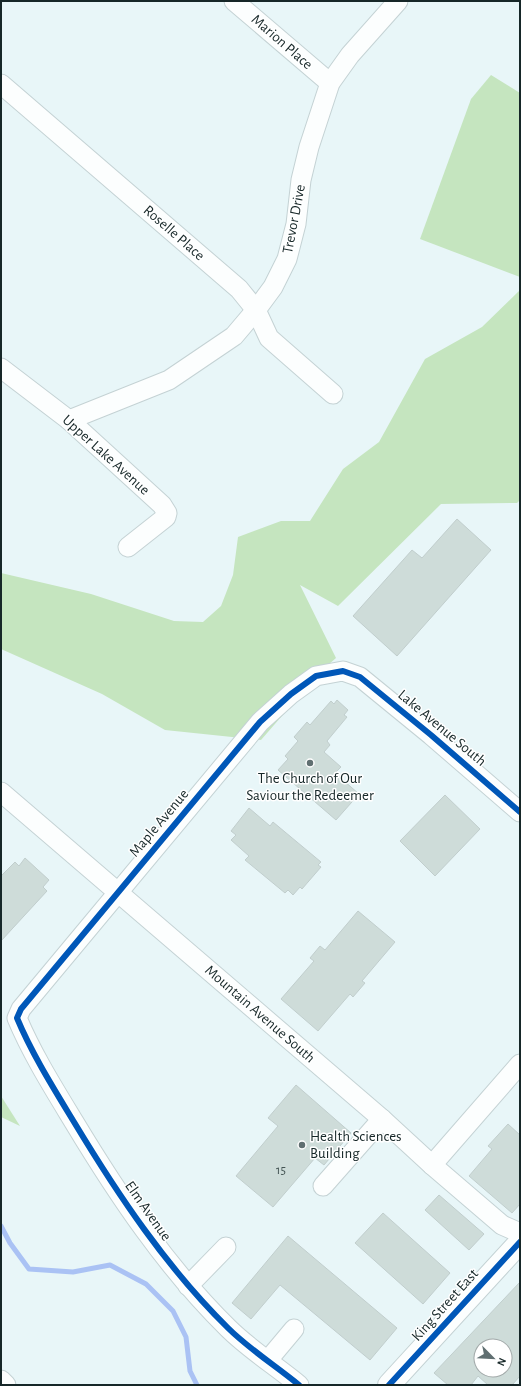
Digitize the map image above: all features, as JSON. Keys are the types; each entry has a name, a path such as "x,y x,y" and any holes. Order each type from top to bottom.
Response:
{"main road":[{"name":"King Street East","path":"389,1385 520,1242"}],"street":[{"name":"Marion Place","path":"234,1 330,83"},
{"name":"Trevor Drive","path":"69,420 170,380 234,336 256,310 273,287 287,259 296,224 301,180 309,147 330,83 350,55 398,1"},
{"name":"Roselle Place","path":"1,84 239,289 256,310 269,338 333,394"},
{"name":"Upper Lake Avenue","path":"1,368 9,384 69,420 162,505 167,513 166,517 128,547"},
{"name":"Lake Avenue South","path":"343,671 360,677 431,734 520,812"},
{"name":"Maple Avenue","path":"17,1018 21,1009 260,722 291,694 316,676 343,671"},
{"name":"Mountain Avenue South","path":"1,792 382,1119 432,1165 502,1225 520,1233"},
{"name":"Elm Avenue","path":"17,1018 56,1093 96,1159 143,1228 188,1286 229,1329 299,1385"},
{"path":"432,1165 520,1064"},
{"path":"323,1186 382,1119"},
{"path":"188,1286 226,1247"},
{"path":"268,1360 294,1329"},
{"path":"1,1380 6,1385"}],"green space":[{"path":"491,75 520,93 520,277 420,239 471,99"},
{"path":"520,290 520,500 517,503 441,504 338,606 300,585 336,658 321,671 261,740 165,730 102,694 1,649 1,573 91,594 174,621 203,622 221,606 233,575 238,537 281,521 310,521 343,469 379,442 425,359 482,327"},
{"path":"1,1096 20,1126 1,1117"}],"building":[{"path":"457,519 491,550 397,656 353,616 412,550 422,558"},
{"name":"The Church of Our Saviour the Redeemer","path":"337,700 348,710 344,715 347,717 327,741 330,745 324,752 341,767 335,773 359,794 336,820 278,770 288,759 285,756 298,741 294,737 307,722 310,725 331,701 334,704"},
{"path":"445,795 480,829 435,876 400,841"},
{"path":"249,808 270,826 273,822 321,862 318,865 321,867 302,889 300,887 293,895 288,890 285,893 245,860 249,856 231,840 236,835 231,831"},
{"path":"25,858 49,880 43,887 47,891 1,941 1,876 15,862 19,866"},
{"path":"358,911 395,942 362,981 365,983 353,997 350,994 318,1031 281,999 314,961 310,958 320,946 325,950"},
{"name":"Health Sciences Building","path":"296,1085 351,1133 324,1165 315,1158 273,1207 236,1176 278,1126 268,1118"},
{"path":"508,1124 520,1135 520,1204 512,1213 469,1176 492,1149 488,1146"},
{"path":"439,1195 484,1234 469,1250 425,1210"},
{"path":"383,1213 450,1273 423,1304 355,1243"},
{"path":"288,1236 397,1328 370,1360 280,1285 251,1319 232,1303"},
{"path":"520,1282 520,1376 512,1385 488,1385 480,1378 513,1378 513,1338 473,1338 473,1378 476,1378 471,1385 448,1385 434,1373"}],"waterway":[{"path":"1,1226 10,1243 29,1269 73,1272 110,1265 146,1284 173,1311 186,1337 190,1371 197,1385"}],"cycle path":[{"path":"299,1385 236,1336 184,1281 164,1256 108,1177 29,1045 17,1018 21,1009 260,722 291,694 316,676 343,671 360,677 431,735 520,812"},
{"path":"389,1385 520,1242"}],"place":[{"name":"The Church of Our Saviour the Redeemer","path":"310,763"},
{"name":"Health Sciences Building","path":"302,1145"}]}
